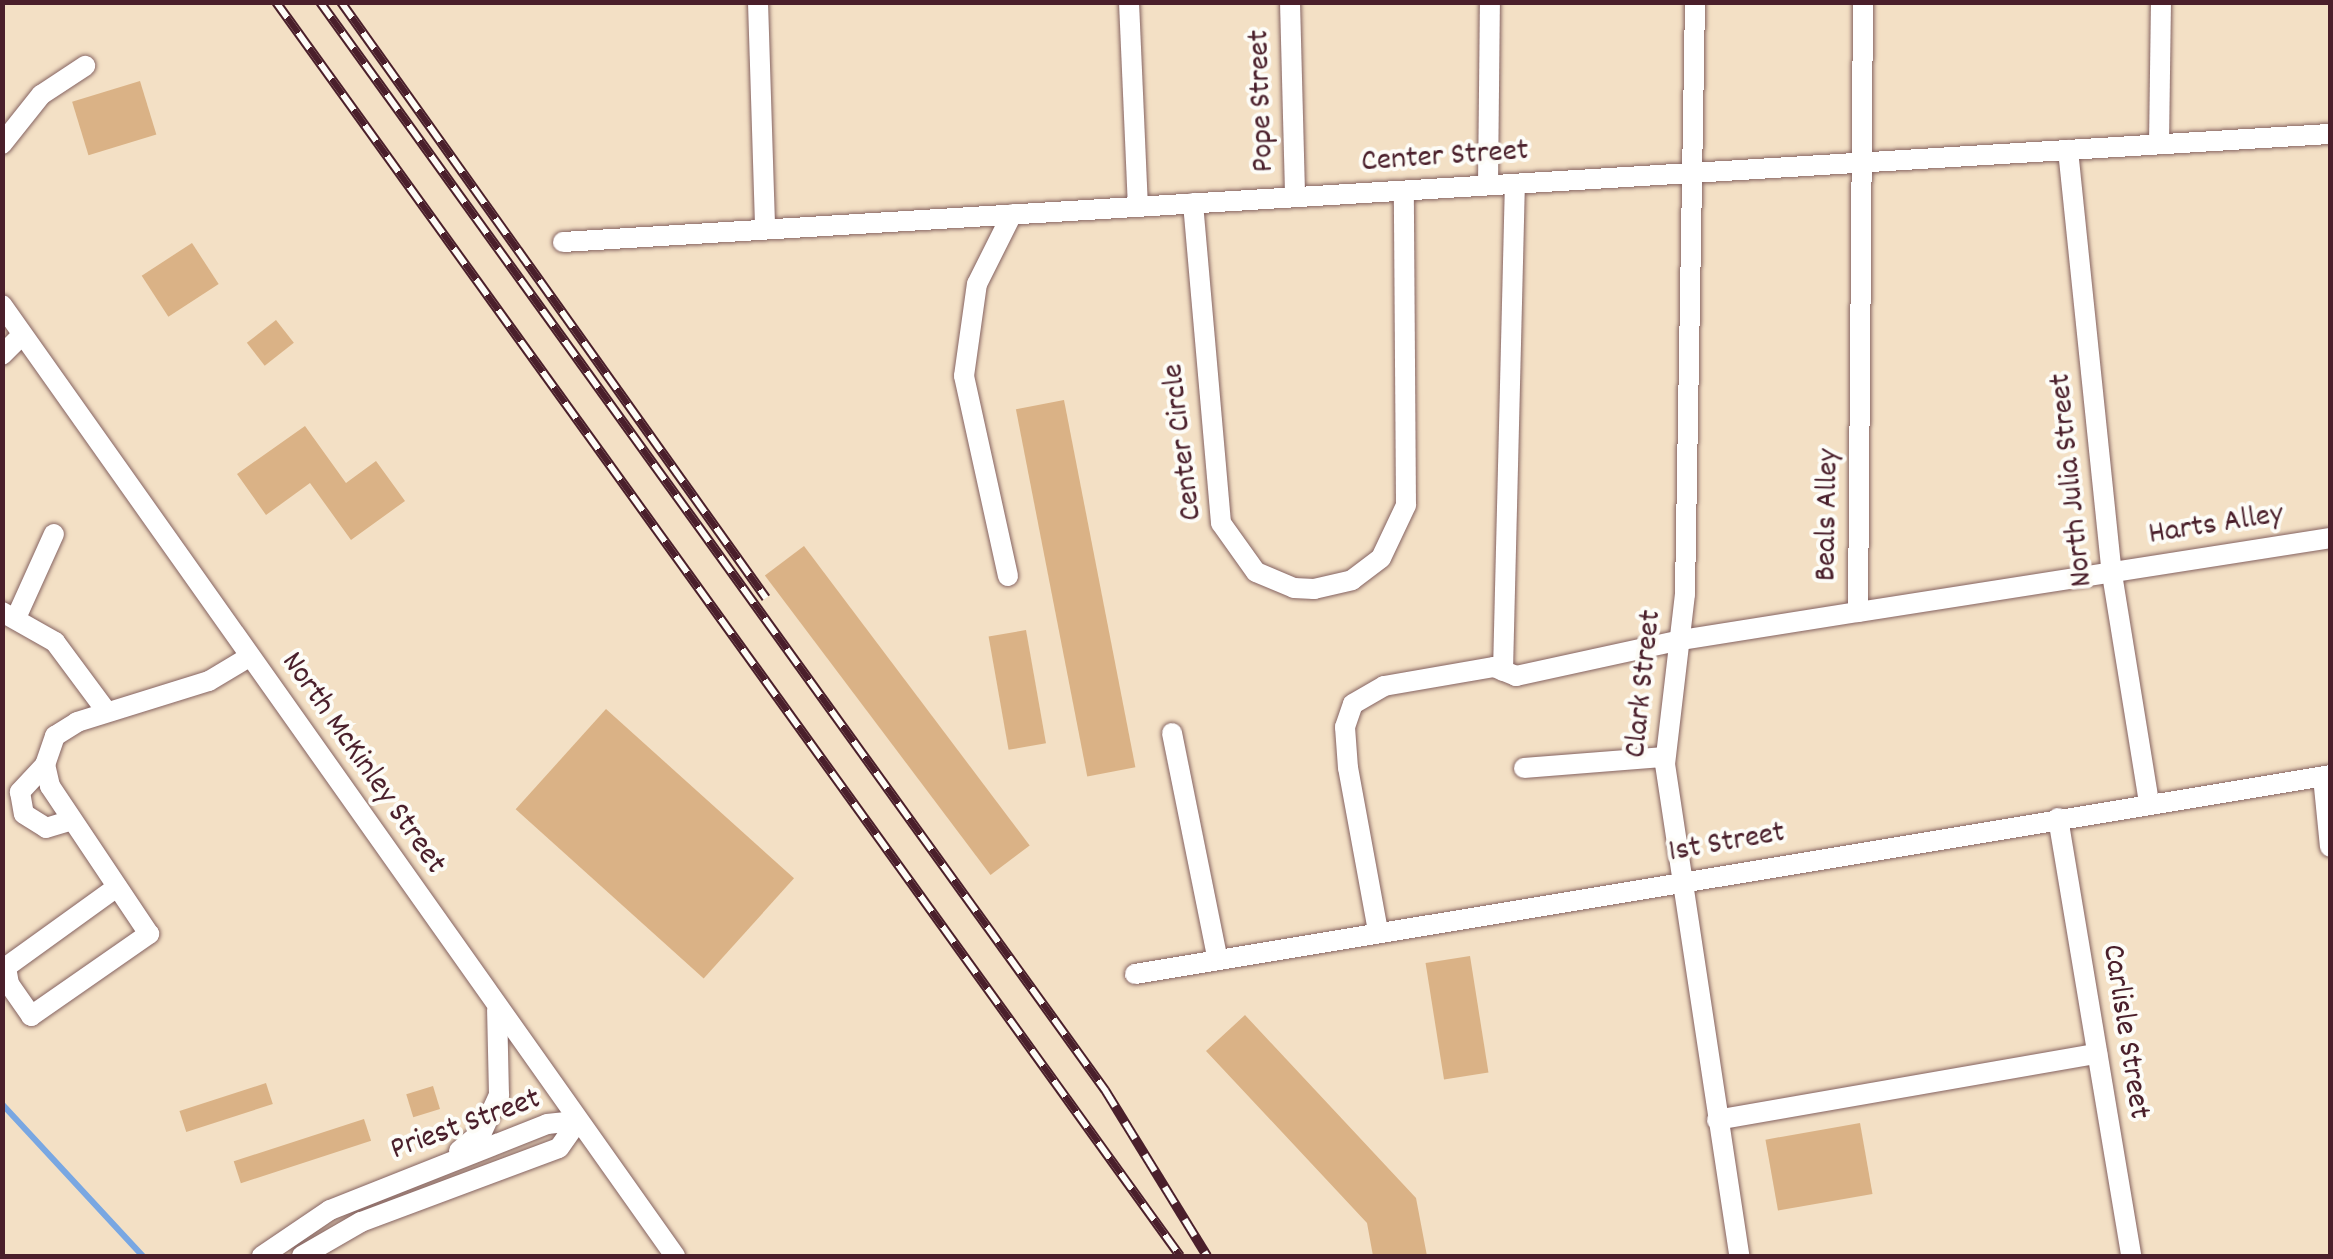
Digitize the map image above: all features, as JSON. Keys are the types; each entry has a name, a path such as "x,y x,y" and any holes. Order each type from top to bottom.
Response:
{"street":[{"path":"758,2 765,229"},
{"path":"1129,2 1138,206"},
{"name":"Pope Street","path":"1290,2 1295,197"},
{"path":"1488,185 1490,2"},
{"name":"Clark Street","path":"1695,2 1681,640 1665,756 1679,882 1739,1256"},
{"name":"Beals Alley","path":"1863,2 1858,612 2112,574"},
{"path":"2158,144 2161,2"},
{"path":"2,144 41,95 84,66"},
{"name":"Center Street","path":"563,242 2330,134"},
{"name":"North Julia Street","path":"2068,150 2112,574 2149,803"},
{"path":"1503,670 1515,184"},
{"name":"Center Circle","path":"1194,203 1221,523 1256,572 1314,589 1352,580 1381,558 1406,505 1404,190"},
{"path":"1008,576 964,376 977,284 1012,214"},
{"name":"North McKinley Street","path":"2,304 675,1256"},
{"path":"2,354 22,335"},
{"path":"54,534 9,615 66,654 107,712"},
{"name":"Harts Alley","path":"2112,574 2330,538"},
{"path":"1378,931 1348,768 1345,727 1353,704 1384,686 1503,670 1516,676 1681,640 1858,612"},
{"path":"72,820 46,828 24,814 20,792 45,765 55,736 107,712 210,681 249,657"},
{"path":"1172,732 1217,957"},
{"path":"1524,768 1665,756"},
{"path":"45,765 72,820 150,934 31,1016 9,984 6,967 117,887"},
{"path":"2327,776 2330,847"},
{"name":"1st Street","path":"1135,974 1217,957 2327,776"},
{"name":"Carlisle Street","path":"2058,818 2131,1256"},
{"path":"446,1161 468,1146 493,1114 501,1077 497,1008"},
{"path":"1717,1120 2097,1054"},
{"name":"Priest Street","path":"262,1256 316,1217 446,1161 547,1124 578,1122"},
{"name":"Priest Street","path":"302,1256 361,1222 559,1148 578,1122"}],"building":[{"path":"140,81 156,135 88,155 72,102"},
{"path":"192,243 219,284 168,317 142,276"},
{"path":"276,320 294,343 265,366 247,343"},
{"path":"1064,400 1135,767 1087,776 1016,409"},
{"path":"305,426 346,483 376,461 405,501 351,540 310,483 266,515 237,474"},
{"path":"804,546 1030,845 991,875 765,575"},
{"path":"1026,630 1046,743 1009,750 989,637"},
{"path":"606,709 794,878 704,979 516,809"},
{"path":"1470,956 1488,1073 1444,1080 1426,963"},
{"path":"1245,1015 1416,1198 1427,1256 1373,1256 1367,1223 1206,1051"},
{"path":"266,1083 273,1104 186,1132 179,1111"},
{"path":"433,1086 440,1109 413,1117 406,1094"},
{"path":"364,1119 371,1141 241,1183 234,1161"},
{"path":"1860,1123 1873,1194 1778,1211 1765,1140"}],"waterway":[{"path":"2,1104 143,1256"}],"railway":[{"path":"276,2 1180,1256"},
{"path":"320,2 1105,1090 1207,1256"},
{"path":"341,2 766,598"}]}
